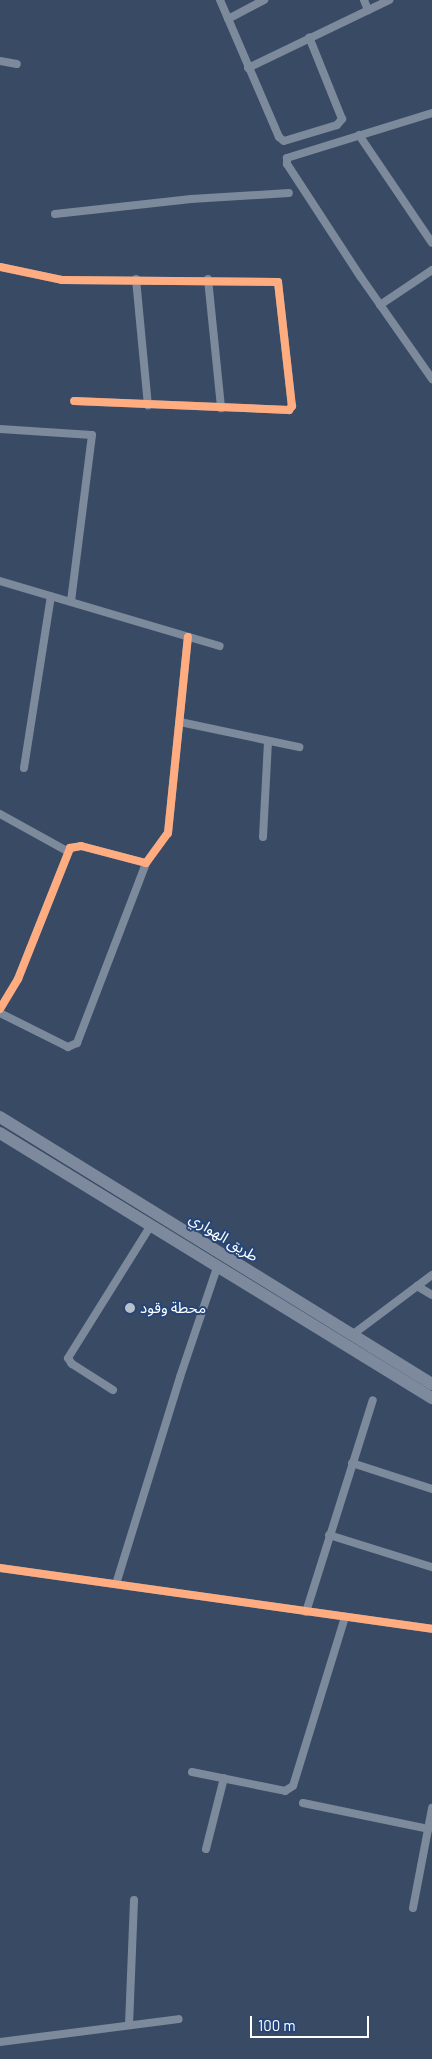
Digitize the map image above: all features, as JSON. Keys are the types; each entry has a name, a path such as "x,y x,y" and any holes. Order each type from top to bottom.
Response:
{"highway":[{"name":"طريق الهواري","path":"0,1117 432,1384"},
{"name":"طريق الهواري","path":"1,1135 432,1398"}],"street":[{"path":"220,0 281,140 286,141 337,124 342,116 309,37"},
{"path":"228,18 264,0"},
{"path":"364,0 368,10"},
{"path":"248,68 309,37 390,0"},
{"path":"0,61 17,64"},
{"path":"431,114 292,155 287,158 287,164 380,306 432,379"},
{"path":"359,135 432,243"},
{"path":"55,214 191,199 289,193"},
{"path":"0,267 62,280 208,279 278,282 292,406 287,411 74,401"},
{"path":"380,306 432,270"},
{"path":"208,279 221,408"},
{"path":"136,280 148,405"},
{"path":"0,429 92,435 71,602"},
{"path":"0,581 220,646"},
{"path":"24,768 51,596"},
{"path":"0,1013 68,1047 77,1043 146,863 169,829 188,637"},
{"path":"180,722 299,747"},
{"path":"263,837 268,741"},
{"path":"0,814 68,851"},
{"path":"0,1009 18,979 68,851 74,845 146,863"},
{"path":"113,1390 72,1364 68,1358 151,1225"},
{"path":"116,1584 171,1404 218,1266"},
{"path":"352,1335 432,1274"},
{"path":"417,1286 432,1295"},
{"path":"306,1612 373,1400"},
{"path":"352,1463 432,1488"},
{"path":"329,1535 432,1567"},
{"path":"0,1568 432,1629"},
{"path":"192,1772 285,1791 293,1786 345,1618"},
{"path":"206,1849 224,1778"},
{"path":"302,1803 428,1829"},
{"path":"413,1908 432,1808"},
{"path":"129,2025 134,1900"},
{"path":"0,2042 179,2019"}],"cycle path":[{"path":"0,267 62,280 278,282 292,406 289,410 74,401"},
{"path":"0,1009 18,979 70,848 81,846 146,863 168,833 188,637"},
{"path":"0,1568 432,1629"}],"place":[{"name":"محطة وقود","path":"130,1308"}]}
